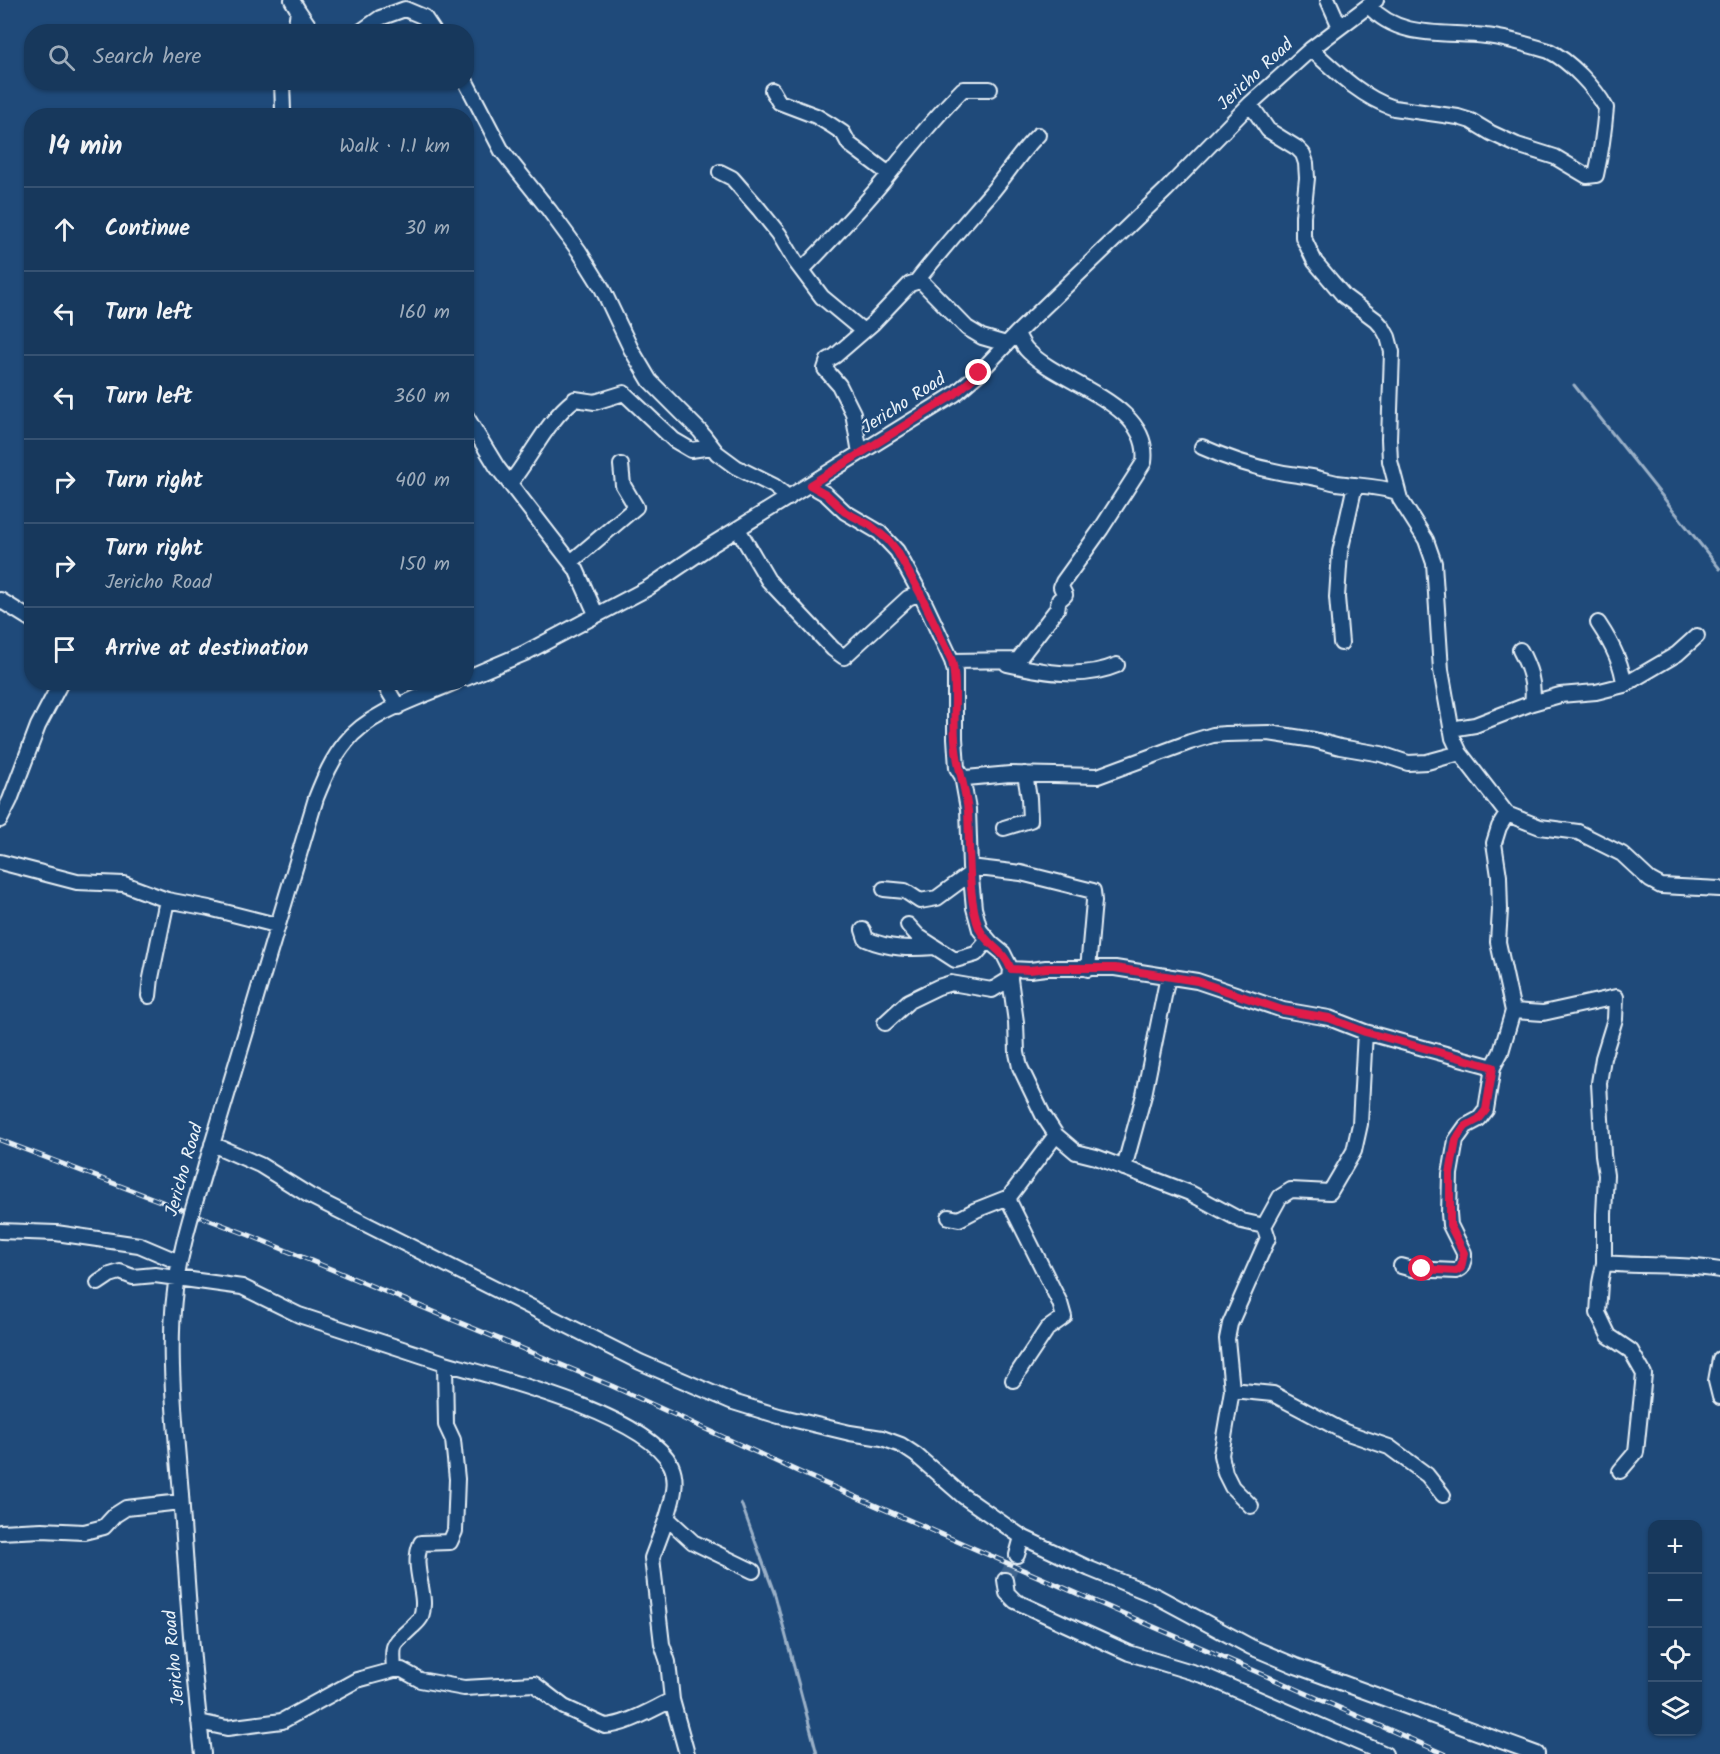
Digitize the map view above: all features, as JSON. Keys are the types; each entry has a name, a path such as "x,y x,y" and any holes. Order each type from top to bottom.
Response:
{"street":[{"path":"1328,0 1340,27"},
{"path":"1311,49 1363,94 1386,106 1471,121 1517,145 1555,157 1587,176 1596,175 1604,139 1606,108 1583,79 1558,55 1486,36 1425,33 1414,30 1389,22 1376,14 1372,3"},
{"name":"Jericho Road","path":"474,674 525,652 648,588 955,394 1166,190 1250,104 1311,49 1372,3"},
{"path":"295,5 295,24"},
{"path":"295,5 308,24"},
{"path":"371,24 380,18 405,9 424,17 429,24"},
{"path":"802,270 889,174 914,141 930,127 963,89 990,89"},
{"path":"282,90 283,108"},
{"path":"470,90 502,151 585,260 650,381 700,431 712,447 736,467 774,486 789,498"},
{"path":"772,90 779,102 816,116 831,125 843,134 849,144 889,174"},
{"path":"1250,104 1268,130 1297,148 1305,158 1307,178 1303,216 1304,237 1315,262 1344,296 1376,320 1388,338 1392,352 1390,461 1397,492 1426,540 1434,563 1438,596 1438,640 1451,729 1460,753 1507,814 1540,827 1578,832 1622,854 1650,880 1661,886 1720,889"},
{"path":"916,282 947,241 992,192 1025,147 1038,135"},
{"path":"720,172 732,178 759,209 822,297 863,331"},
{"path":"860,453 853,413 839,385 825,369 828,360 863,331 910,284 922,282 967,328 982,337 1006,344"},
{"path":"952,661 1018,660 1057,609 1059,600 1065,595 1061,587 1062,582 1101,529 1144,462 1145,452 1133,422 1120,410 1040,362 1024,347 1017,333"},
{"path":"510,483 565,406 575,399 595,402 624,393 674,440 691,450 712,447"},
{"path":"474,429 497,467 576,569 596,614"},
{"path":"1202,447 1246,465 1294,476 1397,492"},
{"path":"571,562 636,507 623,486 621,465"},
{"path":"810,485 826,494 845,512 870,525 897,551 952,661 955,672 957,768 962,776 968,810 974,908 980,930 1003,953 1011,974 1020,1067 1042,1115 1056,1135 1076,1152 1190,1193 1242,1221 1264,1226"},
{"path":"1341,643 1337,597 1340,552 1355,485"},
{"path":"738,529 768,580 833,649 844,657 908,598 920,593"},
{"path":"0,600 24,615"},
{"path":"1598,623 1623,676 1624,685"},
{"path":"1451,729 1475,725 1560,695 1596,692 1624,685 1677,654 1697,636"},
{"path":"1520,650 1530,673 1534,691 1532,703"},
{"path":"990,661 1053,672 1085,673 1103,671 1117,665"},
{"path":"0,820 38,726 57,690"},
{"path":"387,690 398,707"},
{"name":"Jericho Road","path":"203,1754 173,1395 172,1331 177,1277 189,1220 276,925 316,798 331,763 348,740 365,724 437,690"},
{"path":"962,776 1025,774 1098,776 1190,742 1213,735 1226,734 1269,734 1314,740 1381,754 1408,763 1427,762 1460,753"},
{"path":"1004,828 1030,820 1025,774"},
{"path":"1401,1266 1412,1269 1449,1271 1461,1268 1464,1253 1450,1225 1450,1174 1456,1140 1466,1126 1479,1119 1486,1110 1493,1067 1501,1052 1513,1011 1498,942 1499,876 1494,843 1499,827 1507,814"},
{"path":"0,862 77,882 124,884 167,900 276,925"},
{"path":"884,889 905,891 920,901 937,898 970,870 1021,873 1093,891 1095,901 1088,969"},
{"path":"149,996 167,900"},
{"path":"908,925 918,936 955,960 976,954 988,940"},
{"path":"863,930 866,939 882,946 911,949 935,947"},
{"path":"885,1023 909,1000 951,983 992,990 1011,974 1115,968 1197,981 1282,1010 1329,1018 1365,1032 1493,1067"},
{"path":"1124,1168 1144,1095 1168,976"},
{"path":"1513,1011 1543,1013 1616,997 1615,1019 1603,1058 1599,1083 1606,1175 1604,1263 1598,1313 1609,1336 1631,1351 1644,1374 1636,1452 1620,1471"},
{"path":"1251,1506 1232,1487 1225,1473 1221,1455 1232,1390 1227,1339 1230,1324 1268,1238 1264,1226 1280,1197 1291,1190 1330,1192 1350,1161 1360,1124 1365,1032"},
{"path":"949,1217 959,1219 1009,1197 1056,1135"},
{"path":"212,1144 260,1165 310,1196 640,1362 733,1402 779,1416 900,1444 963,1496 1022,1537 1090,1569 1156,1596 1251,1647 1296,1666 1537,1754"},
{"path":"1009,1197 1064,1315 1062,1319 1047,1329 1013,1380"},
{"path":"0,1231 56,1233 139,1245 181,1257"},
{"path":"1604,1263 1706,1267 1720,1270"},
{"path":"98,1283 120,1272 133,1277 155,1275 177,1277 242,1287 299,1315 533,1389 594,1411 630,1428 653,1443 665,1454 675,1477 667,1518 652,1558 662,1644 668,1662 672,1700 687,1754"},
{"path":"1720,1359 1716,1382 1720,1397"},
{"path":"394,1670 392,1650 394,1643 420,1619 422,1607 417,1565 421,1543 450,1542 455,1531 457,1479 453,1440 446,1425 445,1363"},
{"path":"1232,1390 1273,1394 1345,1432 1389,1447 1426,1475 1443,1495"},
{"path":"0,1532 42,1530 84,1532 104,1527 115,1515 126,1508 181,1502"},
{"path":"667,1518 693,1542 753,1571"},
{"path":"1017,1555 1022,1537"},
{"path":"1005,1580 1007,1593 1015,1601 1129,1653 1214,1679 1385,1754"},
{"path":"199,1722 227,1728 282,1721 357,1680 394,1670 402,1670 420,1680 464,1688 534,1684 564,1707 605,1726 626,1721 672,1700"}],"waterway":[{"path":"1574,385 1720,569"},
{"path":"741,1503 775,1595 817,1754"}],"tunnel":[{"path":"1005,1580 1017,1555"}],"railway":[{"path":"0,1140 249,1235 612,1386 808,1476 1445,1754"}],"route":[{"path":"979,373 955,394 810,485 826,494 845,512 870,525 897,551 952,661 955,672 957,768 962,776 968,810 974,908 980,930 1003,953 1011,969 1101,970 1115,968 1197,981 1282,1010 1329,1018 1347,1027 1493,1067 1486,1110 1479,1119 1466,1126 1456,1140 1450,1174 1450,1225 1464,1253 1461,1268 1456,1271 1422,1269"}]}
